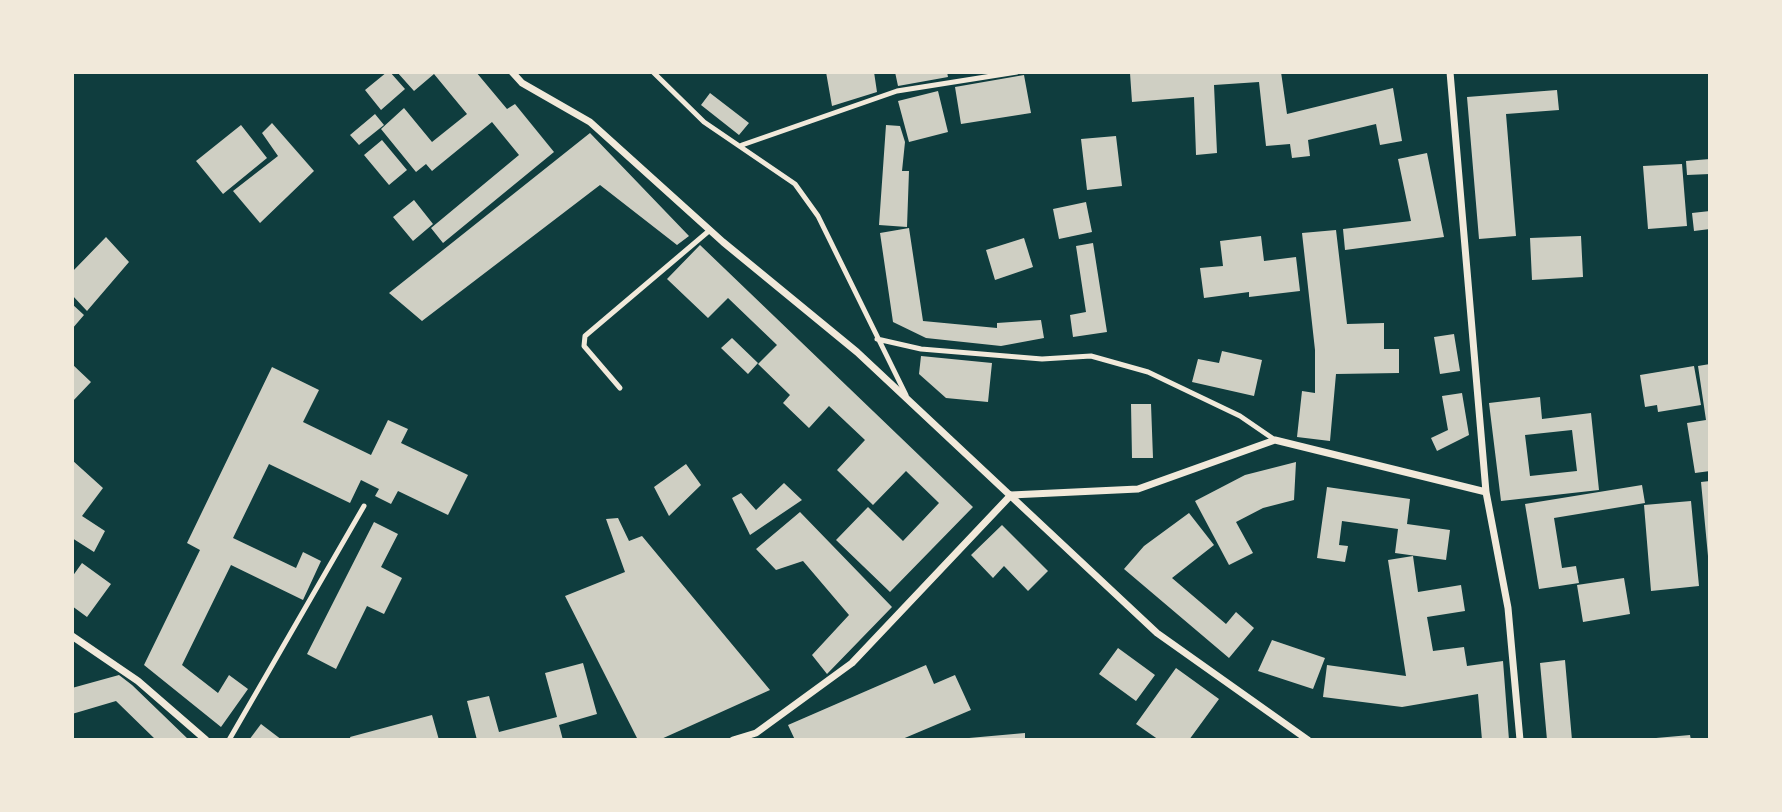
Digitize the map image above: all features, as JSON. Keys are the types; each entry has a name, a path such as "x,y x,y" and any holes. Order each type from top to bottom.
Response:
{"street":[{"path":"512,72 522,83 590,122 710,230 906,396 1157,633 1308,740"},
{"path":"1450,72 1486,492 1508,607 1520,740"},
{"path":"733,740 757,736 852,663 1011,495 1138,489 1275,440 1486,492"},
{"path":"72,636 138,681 206,740"}],"lane":[{"path":"653,72 704,122 742,145 795,184 818,216 906,396"},
{"path":"742,145 897,91 1017,72"},
{"path":"620,388 584,346 585,336 710,230"},
{"path":"877,339 921,349 1042,359 1091,356 1148,372 1240,416 1275,440"},
{"path":"229,740 364,506"}],"building":[{"path":"387,72 405,89 381,110 365,90"},
{"path":"397,72 476,72 507,109 515,104 554,152 443,243 431,228 519,155 492,122 432,171 426,164 416,172 381,129 404,108 432,142 467,114 434,74 414,91"},
{"path":"826,72 874,72 877,92 832,106"},
{"path":"895,72 947,72 948,77 898,86"},
{"path":"1281,72 1287,114 1393,88 1402,141 1380,145 1376,124 1308,140 1310,156 1292,158 1290,144 1266,146 1259,82 1214,85 1217,153 1196,155 1194,97 1132,102 1130,73"},
{"path":"1024,75 1031,113 961,124 955,87"},
{"path":"1557,90 1559,110 1506,114 1516,236 1479,239 1467,97"},
{"path":"938,91 948,132 909,142 898,101"},
{"path":"710,93 749,123 739,135 701,105"},
{"path":"375,114 384,125 359,145 350,135"},
{"path":"272,123 314,171 260,223 233,191 278,156 262,133"},
{"path":"241,125 267,158 223,194 196,161"},
{"path":"886,125 900,126 905,142 902,171 909,171 907,227 879,225"},
{"path":"590,133 689,236 677,245 600,185 422,321 389,293"},
{"path":"1116,136 1122,186 1087,190 1081,139"},
{"path":"382,140 407,170 389,185 364,155"},
{"path":"1427,153 1444,237 1345,250 1343,229 1411,221 1398,159"},
{"path":"1710,159 1710,174 1687,175 1686,161"},
{"path":"1682,164 1687,226 1648,229 1643,166"},
{"path":"414,200 433,224 413,241 393,217"},
{"path":"1086,202 1092,232 1059,239 1053,209"},
{"path":"1710,211 1710,229 1694,231 1692,213"},
{"path":"909,228 923,321 997,328 997,323 1041,320 1044,338 1001,346 926,338 893,322 880,233"},
{"path":"1336,230 1347,324 1384,323 1384,349 1399,349 1399,373 1336,374 1330,441 1297,437 1302,391 1315,393 1315,350 1302,233"},
{"path":"1261,236 1264,261 1296,257 1300,291 1249,297 1249,292 1204,298 1200,268 1223,266 1220,241"},
{"path":"1581,236 1583,277 1532,280 1530,238"},
{"path":"106,237 129,262 87,311 72,295 72,272"},
{"path":"1024,238 1033,267 995,280 986,250"},
{"path":"1093,243 1107,332 1073,337 1070,315 1086,312 1076,246"},
{"path":"700,245 973,507 890,592 836,540 868,507 903,541 939,503 906,471 873,505 837,470 865,440 829,406 809,428 783,403 790,395 758,364 777,345 728,298 708,318 667,279"},
{"path":"72,304 84,315 72,329"},
{"path":"1454,334 1460,371 1440,374 1434,337"},
{"path":"732,338 758,363 748,374 721,348"},
{"path":"1222,351 1262,360 1254,396 1192,382 1198,359 1219,363"},
{"path":"921,356 992,363 988,402 946,398 919,374"},
{"path":"72,364 91,382 72,402"},
{"path":"1710,364 1710,471 1695,473 1687,423 1706,420 1698,366"},
{"path":"1694,366 1701,405 1658,412 1657,405 1645,407 1640,375"},
{"path":"272,367 319,390 303,422 371,455 388,420 408,429 401,443 468,475 448,515 398,491 391,504 375,496 379,489 361,480 350,503 269,464 233,538 296,568 303,552 321,561 303,600 231,565 182,665 218,693 229,675 248,689 221,727 144,665 200,550 187,543"},
{"path":"1462,393 1469,435 1437,451 1431,438 1448,430 1442,396"},
{"path":"1540,397 1542,419 1591,413 1599,490 1501,501 1489,403","holes":["1572,430 1577,471 1530,476 1525,435"]},
{"path":"1131,404 1151,404 1153,458 1132,458"},
{"path":"72,460 103,488 82,516 105,531 94,552 72,538"},
{"path":"1296,462 1294,500 1263,508 1236,522 1253,553 1229,565 1195,501 1245,475"},
{"path":"686,464 701,485 669,516 654,487"},
{"path":"1710,481 1710,556 1708,556 1701,482"},
{"path":"784,483 802,500 750,535 732,498 741,493 756,510"},
{"path":"1642,485 1645,503 1554,518 1562,568 1576,566 1579,583 1539,589 1525,504"},
{"path":"1327,487 1410,499 1407,524 1450,530 1446,560 1395,553 1398,529 1342,521 1339,545 1348,546 1345,562 1317,558"},
{"path":"1691,501 1699,586 1651,591 1644,505"},
{"path":"800,512 892,607 827,674 812,655 849,615 803,561 776,570 756,549"},
{"path":"1189,513 1214,545 1172,578 1226,624 1236,612 1254,628 1229,658 1124,569 1144,546"},
{"path":"618,518 629,541 642,536 770,690 659,740 638,740 565,596 625,572 606,519"},
{"path":"374,522 398,534 381,567 402,578 384,614 367,606 336,669 307,654"},
{"path":"1002,525 1048,571 1028,591 1004,566 993,578 971,555"},
{"path":"1413,556 1418,592 1461,585 1465,611 1427,617 1433,651 1464,647 1467,666 1503,661 1509,740 1482,740 1478,694 1402,707 1323,697 1327,665 1406,676 1388,560"},
{"path":"82,563 111,584 87,617 72,606 72,577"},
{"path":"1624,578 1630,614 1583,622 1577,585"},
{"path":"1272,640 1325,658 1313,689 1258,671"},
{"path":"1118,648 1155,675 1136,701 1099,674"},
{"path":"1565,660 1572,740 1547,740 1540,663"},
{"path":"583,663 597,714 559,725 563,740 477,740 467,701 489,696 499,732 557,717 545,673"},
{"path":"926,665 934,684 955,675 971,710 900,740 795,740 788,725"},
{"path":"1176,668 1219,699 1189,740 1159,740 1136,724"},
{"path":"119,675 189,740 156,740 116,701 72,714 72,688"},
{"path":"432,715 439,740 351,740 350,737"},
{"path":"261,724 282,740 249,740"},
{"path":"1025,733 1025,740 969,738"},
{"path":"1690,735 1691,740 1656,740 1656,738"}]}
